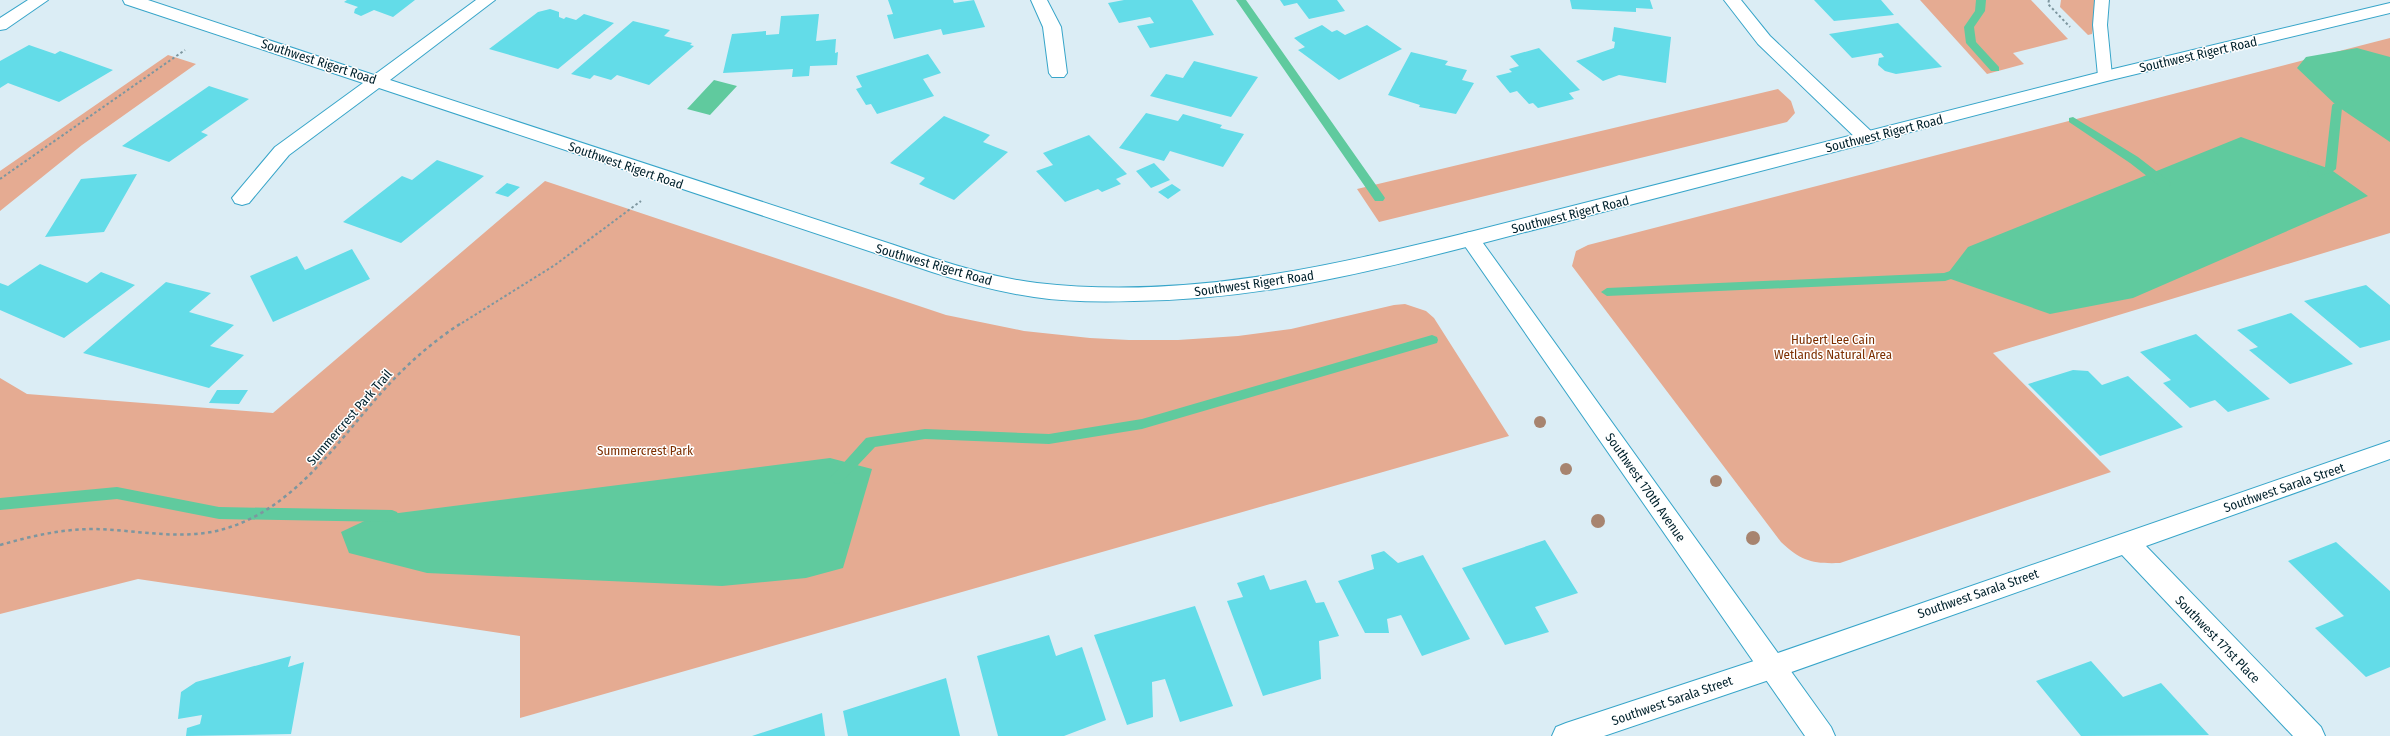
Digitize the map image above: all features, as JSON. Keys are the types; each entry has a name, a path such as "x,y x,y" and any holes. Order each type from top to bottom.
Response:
{"street":[{"path":"0,25 40,0"},
{"name":"Southwest Rigert Road","path":"132,0 377,80 668,179 955,272 1054,292 1184,292 1240,288 1375,263 2105,76 2390,8"},
{"path":"242,198 282,151 487,0"},
{"path":"1039,0 1052,27 1058,73"},
{"path":"1732,0 1764,40 1867,138"},
{"name":"Southwest 170th Avenue","path":"1470,239 1821,736"},
{"name":"Southwest Sarala Street","path":"1566,736 1772,667 2390,450"},
{"name":"Southwest 171st Place","path":"2126,542 2310,736"}],"lane":[{"path":"2102,0 2100,25 2105,76"}],"path":[{"path":"2049,0 2048,4 2072,29"},
{"path":"0,179 216,28"},
{"name":"Summercrest Park Trail","path":"0,545 61,530 125,531 161,535 192,534 220,530 239,524 274,504 323,464 397,376 446,333 582,246 668,179"}],"green space":[{"path":"1920,0 2031,0 2068,39 2013,53 2024,64 1987,74"},
{"path":"2061,0 2099,0 2092,34 2088,35 2060,7"},
{"name":"Hubert Lee Cain Wetlands Natural Area","path":"2390,38 2390,233 1993,353 2111,472 1840,563 1822,563 1808,560 1795,553 1781,542 1572,266 1576,251 1588,245"},
{"path":"168,55 196,64 82,145 0,211 0,171"},
{"path":"1778,89 1791,101 1795,113 1787,122 1379,222 1357,189"},
{"name":"Summercrest Park","path":"545,181 946,315 1024,331 1090,338 1129,340 1178,340 1238,336 1291,329 1394,305 1405,304 1426,311 1434,318 1509,436 520,718 520,636 138,579 0,614 0,378 27,394 273,413"}],"shaded area":[{"path":"2357,48 2390,57 2390,142 2337,106 2297,68 2306,57"},
{"path":"714,80 737,86 710,115 687,109"},
{"path":"2241,137 2330,169 2368,196 2133,298 2050,314 1945,277 1968,247"},
{"path":"830,458 872,469 843,568 806,578 722,586 427,573 349,553 341,532 375,516"}],"building":[{"path":"347,0 415,0 393,17 374,10 361,16 354,13 355,9 358,7 344,2"},
{"path":"888,0 953,0 954,3 974,0 985,27 943,35 941,29 894,39 887,15 893,14"},
{"path":"1124,0 1192,0 1214,35 1150,48 1137,26 1154,23 1150,17 1119,23 1108,3"},
{"path":"1280,0 1337,0 1345,11 1309,19 1297,3 1284,6"},
{"path":"1570,0 1650,0 1653,9 1636,8 1636,12 1572,9"},
{"path":"1814,0 1881,0 1894,15 1834,21"},
{"path":"550,9 559,12 559,17 564,19 566,17 576,20 584,14 614,23 558,69 489,49 538,12"},
{"path":"819,14 816,41 836,39 835,53 838,52 837,65 810,66 809,76 792,77 793,69 723,73 732,34 766,31 766,35 779,34 781,16"},
{"path":"633,21 670,30 664,36 692,43 690,45 694,46 649,85 617,75 611,80 594,75 590,79 571,74"},
{"path":"1898,23 1942,67 1896,74 1885,71 1878,65 1879,58 1884,57 1881,53 1852,58 1829,34"},
{"path":"1322,25 1332,32 1337,30 1345,35 1367,25 1402,49 1339,80 1298,50 1305,47 1294,38"},
{"path":"1614,27 1671,37 1666,83 1619,75 1603,81 1576,61 1614,48 1615,42 1612,41"},
{"path":"29,45 55,54 60,51 113,70 59,102 8,83 0,88 0,61"},
{"path":"1539,48 1580,90 1569,93 1574,99 1538,108 1533,103 1529,104 1517,91 1510,93 1496,76 1512,72 1509,69 1519,66 1510,56"},
{"path":"1411,52 1448,61 1445,65 1467,70 1462,80 1474,83 1456,114 1419,107 1420,105 1388,95"},
{"path":"928,54 941,73 923,79 934,96 877,114 871,104 866,105 856,89 862,87 856,76"},
{"path":"1194,61 1258,77 1231,117 1150,96 1166,74 1183,78"},
{"path":"209,86 249,99 201,132 208,135 169,162 122,146"},
{"path":"1146,113 1178,121 1183,114 1222,125 1220,128 1244,134 1223,167 1170,151 1164,161 1119,148"},
{"path":"944,116 990,135 983,142 1008,152 954,200 919,184 925,178 890,163"},
{"path":"1089,135 1127,174 1116,179 1121,184 1102,192 1098,189 1065,202 1036,171 1053,165 1043,153"},
{"path":"437,160 484,176 401,243 343,222 402,176 412,180"},
{"path":"1154,163 1170,180 1151,188 1136,171"},
{"path":"137,174 104,232 45,237 81,179"},
{"path":"507,183 520,187 508,197 495,193"},
{"path":"1172,184 1181,190 1168,199 1158,192"},
{"path":"352,249 370,279 273,322 250,276 297,256 305,270"},
{"path":"40,264 87,283 101,272 135,285 64,338 0,310 0,283 8,286"},
{"path":"166,282 211,293 189,312 234,325 210,346 244,355 209,388 83,353"},
{"path":"2366,285 2390,305 2390,340 2360,348 2304,301"},
{"path":"2291,313 2353,364 2290,384 2249,350 2258,347 2237,330"},
{"path":"2196,334 2270,399 2228,412 2215,400 2190,408 2163,383 2171,380 2140,352"},
{"path":"2073,370 2088,371 2102,385 2128,376 2183,427 2100,456 2028,384"},
{"path":"217,390 248,390 239,404 209,403"},
{"path":"1545,540 1578,593 1535,607 1549,632 1505,645 1462,568"},
{"path":"2336,542 2390,591 2390,667 2366,677 2315,628 2344,616 2288,561"},
{"path":"1384,551 1398,563 1423,555 1470,639 1422,656 1401,615 1387,619 1389,633 1365,633 1338,581 1374,569 1371,555"},
{"path":"1264,575 1270,590 1306,580 1316,603 1324,602 1339,636 1319,641 1321,679 1263,696 1227,601 1243,597 1237,583"},
{"path":"1195,606 1233,706 1180,722 1165,679 1152,682 1153,717 1127,725 1094,635"},
{"path":"1049,635 1056,656 1082,647 1106,720 1064,736 998,736 977,656"},
{"path":"291,656 288,667 304,662 291,734 186,736 187,728 200,724 202,715 178,719 181,692 196,682"},
{"path":"2091,661 2123,697 2161,683 2209,735 2081,736 2036,681"},
{"path":"946,678 960,736 848,736 843,711"},
{"path":"822,713 825,736 752,736"}],"waterway":[{"path":"1241,0 1379,198"},
{"path":"1981,0 1980,11 1969,27 1971,43 1995,69"},
{"path":"2313,173 2330,169 2337,106 2353,103"},
{"path":"2073,120 2134,160 2165,184"},
{"path":"1607,292 1945,277 1962,271"},
{"path":"837,478 871,442 925,434 1049,439 1142,424 1432,340"},
{"path":"0,504 117,493 219,513 392,516"}]}
